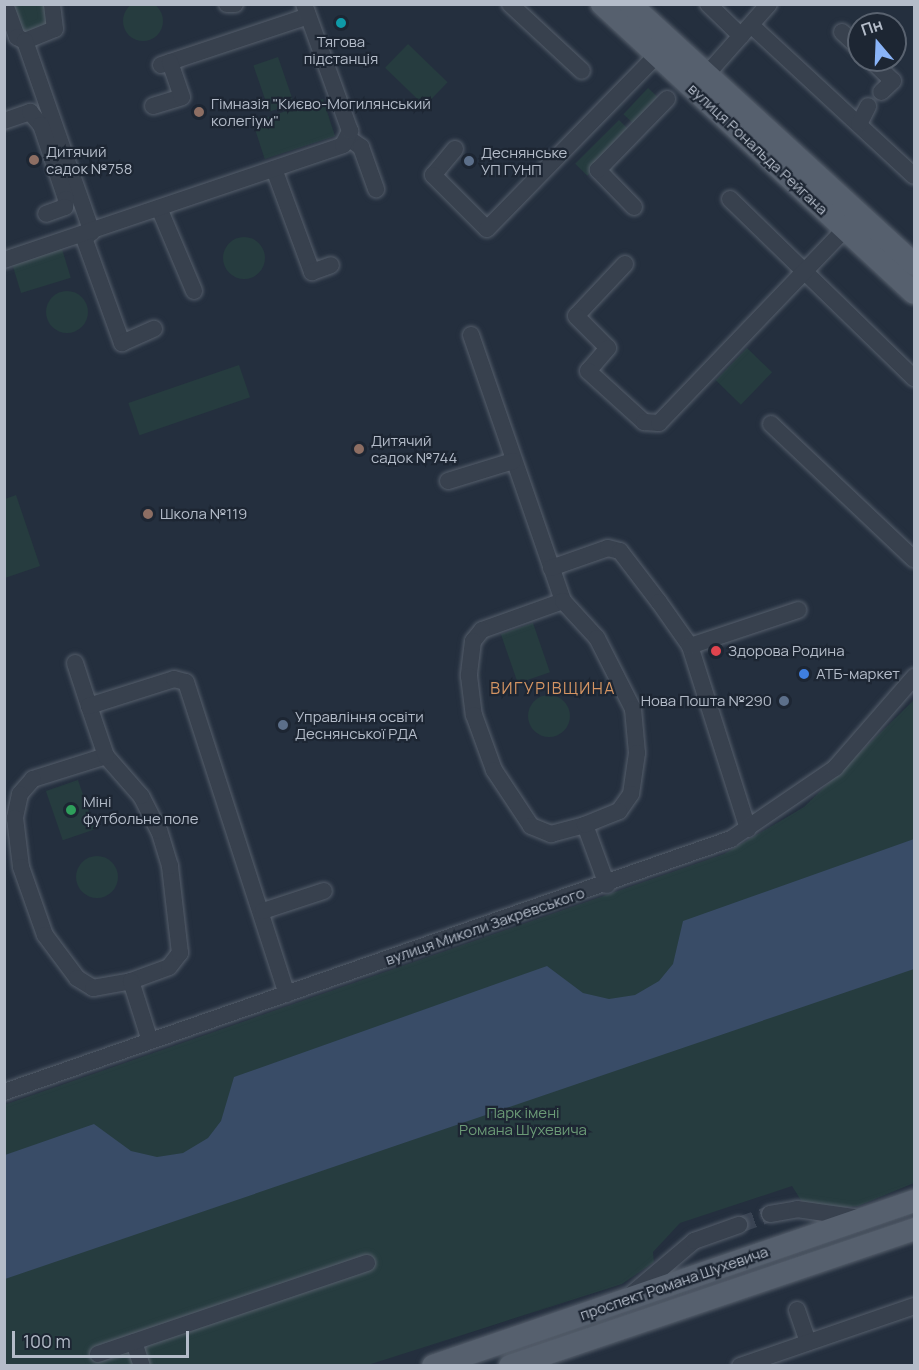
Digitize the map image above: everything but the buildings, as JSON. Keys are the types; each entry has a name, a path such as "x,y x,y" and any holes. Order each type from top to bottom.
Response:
{"main road":[{"name":"вулиця Рональда Рейгана","path":"602,4 656,56 701,82 915,264"},
{"name":"вулиця Рональда Рейгана","path":"630,4 701,82 845,229 915,293"},
{"name":"проспект Романа Шухевича","path":"433,1365 915,1201"},
{"name":"проспект Романа Шухевича","path":"510,1365 915,1229"}],"street":[{"path":"5,4 17,37 25,41 92,232"},
{"path":"25,41 55,29 52,4"},
{"path":"227,4 235,4"},
{"path":"510,4 582,71"},
{"path":"708,4 746,30 859,124 915,176"},
{"path":"701,82 769,4"},
{"path":"153,106 182,97 165,63 306,10 348,138 361,147 376,189"},
{"path":"842,32 847,37"},
{"path":"455,149 433,175 487,229 656,56"},
{"path":"881,92 893,81 884,72"},
{"path":"634,207 598,170 667,99"},
{"path":"859,124 868,106"},
{"path":"4,121 30,112 41,125 65,207 92,232"},
{"path":"4,260 274,169 348,138"},
{"path":"274,169 312,272 330,265"},
{"path":"730,199 808,271 915,378"},
{"path":"46,214 65,207"},
{"path":"159,208 194,291"},
{"path":"626,264 576,316 608,348 588,371 651,424 664,420 808,271 845,229"},
{"path":"92,232 84,238 122,342 154,329"},
{"path":"471,335 562,601 597,638 633,709 638,753 631,794 619,811 585,825 551,834 531,826 494,770 474,715 469,676 473,641 482,630 562,601"},
{"path":"771,424 915,559"},
{"path":"448,481 513,460"},
{"path":"551,568 608,548 620,551 690,646 748,830"},
{"path":"690,646 798,610"},
{"path":"75,663 106,756 141,796 159,831 181,938 180,953 169,967 131,981 93,987 77,978 52,944 21,867 15,818 20,794 33,779 106,756"},
{"name":"вулиця Миколи Закревського","path":"4,1092 607,885 748,830 835,768 915,677"},
{"path":"89,706 174,680 186,682 263,912 287,994"},
{"path":"585,825 607,885"},
{"path":"263,912 324,891"},
{"path":"131,981 150,1041"},
{"path":"770,1214 797,1209 864,1218"},
{"path":"626,1300 694,1241 739,1225"},
{"path":"98,1354 367,1263"},
{"path":"740,1365 915,1306"},
{"path":"797,1310 808,1342"},
{"path":"134,1342 142,1365"}],"green space":[{"path":"143,1 157,7 163,21 157,35 143,41 129,35 123,21 129,7"},
{"path":"5,5 52,5 58,19 25,41"},
{"path":"408,44 448,82 425,106 385,68"},
{"path":"278,57 294,103 269,112 253,65"},
{"path":"648,88 661,100 637,127 623,114"},
{"path":"323,99 335,136 265,159 253,122"},
{"path":"619,120 631,132 587,176 575,164"},
{"path":"244,237 259,243 265,258 259,273 244,279 229,273 223,258 229,243"},
{"path":"62,249 71,278 21,293 12,264"},
{"path":"67,291 82,297 88,312 82,327 67,333 52,327 46,312 52,297"},
{"path":"747,348 772,372 741,405 716,380"},
{"path":"239,365 250,397 139,435 128,403"},
{"path":"16,495 40,566 5,578 5,499"},
{"path":"533,623 550,672 518,683 501,634"},
{"path":"549,695 557,696 564,701 569,708 569,724 564,731 557,736 549,737 541,736 534,731 529,724 528,716 529,708 534,701 541,696"},
{"name":"Парк імені Романа Шухевича","path":"914,700 914,1183 858,1206 827,1209 802,1202 792,1186 680,1223 653,1252 654,1262 622,1284 368,1365 5,1365 4,1105 724,854 804,807"},
{"name":"Міні футбольне поле","path":"78,780 95,829 63,840 46,791"},
{"path":"97,856 105,857 112,862 117,869 117,885 112,892 105,897 97,898 89,897 82,892 77,885 76,877 77,869 82,862 89,857"}],"water":[{"path":"914,839 914,969 5,1279 5,1155 94,1124 131,1151 157,1157 183,1153 208,1138 221,1121 234,1077 547,966 583,993 609,999 635,995 659,981 673,964 683,921"}],"tunnel":[{"path":"739,1225 770,1214"}],"place":[{"name":"Тягова пiдстанцiя","path":"341,23"},
{"name":"Гімназія \"Києво-Могилянський колегіум\"","path":"199,112"},
{"name":"Дитячий садок №758","path":"34,160"},
{"name":"Деснянське УП ГУНП","path":"469,161"},
{"name":"Дитячий садок №744","path":"359,449"},
{"name":"Школа №119","path":"148,514"},
{"name":"Здорова Родина","path":"716,651"},
{"name":"АТБ-маркет","path":"804,674"},
{"name":"Нова Пошта №290","path":"784,701"},
{"name":"Управління освіти Деснянської РДА","path":"283,725"},
{"name":"Міні футбольне поле","path":"71,810"}],"district":[{"name":"ВИГУРІВЩИНА","path":"553,688"}]}
